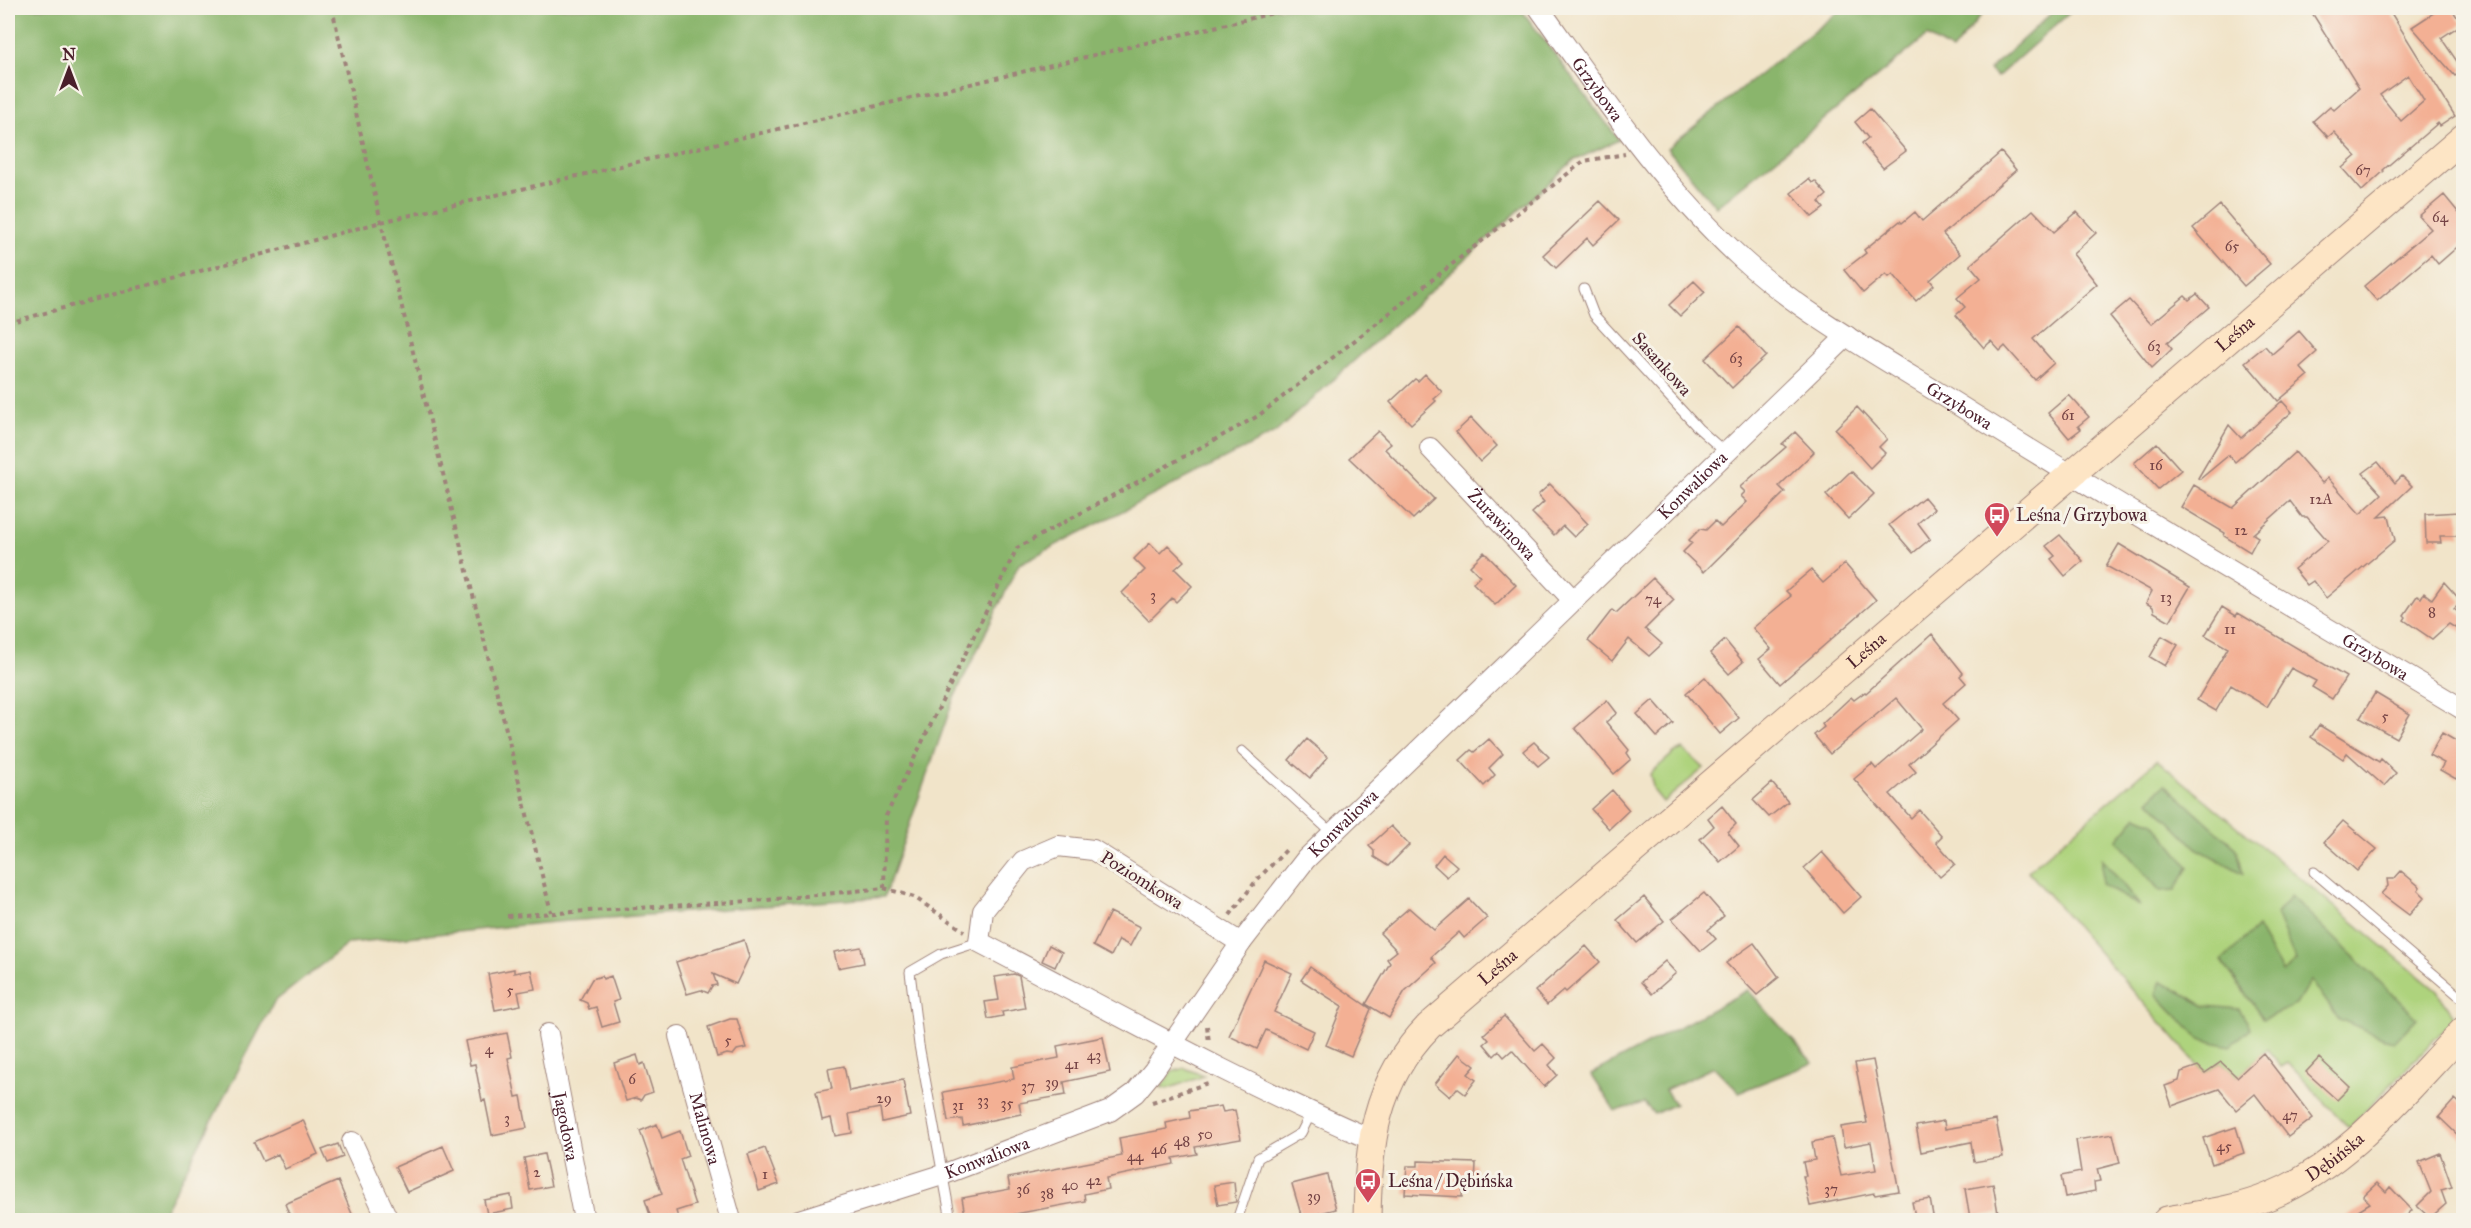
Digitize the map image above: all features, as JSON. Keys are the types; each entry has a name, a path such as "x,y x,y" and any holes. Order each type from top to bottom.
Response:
{"street":[{"name":"Grzybowa","path":"1539,8 1641,151 1713,232 1746,263 1789,296 1848,336 2071,474 2463,710"},
{"name":"Leśna","path":"1367,1221 1373,1140 1381,1099 1390,1078 1408,1049 1428,1026 2463,137"},
{"name":"Konwaliowa","path":"799,1221 942,1175 1110,1111 1135,1093 1280,891 1332,833 1848,336"},
{"name":"Żurawinowa","path":"1430,448 1573,600"},
{"name":"Poziomkowa","path":"979,942 983,911 1023,861 1058,846 1093,850 1241,944"},
{"path":"979,942 1173,1043 1203,1061 1373,1140"},
{"name":"Dębińska","path":"2167,1221 2259,1201 2313,1174 2360,1137 2463,1030"},
{"name":"Jagodowa","path":"548,1034 584,1221"},
{"name":"Malinowa","path":"680,1036 731,1221"},
{"path":"352,1142 388,1221"}],"lane":[{"name":"Sasankowa","path":"1584,289 1594,315 1698,428 1726,453"},
{"path":"1242,751 1332,833"},
{"path":"2314,872 2463,1000"},
{"path":"951,1221 919,1045 910,972 941,954 979,942"},
{"path":"1237,1221 1258,1158 1301,1133 1311,1113"}],"path":[{"path":"332,8 381,222 551,912"},
{"path":"8,324 381,222 1295,8"},
{"path":"884,888 886,816 1017,548 1258,416 1584,161 1641,151"},
{"path":"507,916 766,900 884,888 914,897 979,942"},
{"path":"1206,1015 1210,1046"},
{"path":"1153,1095 1149,1104 1216,1080"}],"green space":[{"path":"8,8 1520,8 1619,140 1573,161 1275,433 1019,564 954,698 884,897 543,923 349,943 274,1002 160,1219 8,1220"},
{"path":"1843,8 1987,8 1952,51 1927,36 1716,207 1667,148"},
{"path":"2057,8 2075,8 1997,77 1989,70"},
{"path":"1683,749 1704,768 1663,802 1654,791 1650,774 1675,752"},
{"path":"2157,760 2437,991 2455,1018 2349,1128 2288,1063 2281,1067 2268,1049 2237,1077 2221,1062 2205,1073 2028,871"},
{"path":"2165,784 2237,849 2243,873 2196,848 2149,800"},
{"path":"2137,816 2154,823 2189,867 2175,890 2160,891 2117,840"},
{"path":"2102,858 2140,906 2102,885"},
{"path":"2291,896 2417,1018 2394,1042 2339,1019 2311,980 2296,1005 2263,1019 2222,961 2257,927 2283,973 2296,961 2276,914"},
{"path":"2161,981 2205,1006 2239,1009 2251,1028 2230,1046 2200,1039 2156,994"},
{"path":"1748,990 1813,1063 1739,1092 1714,1067 1665,1090 1675,1104 1654,1114 1644,1103 1615,1111 1591,1074"},
{"path":"1185,1068 1204,1076 1167,1089 1161,1087 1172,1072"}],"building":[{"path":"2309,8 2388,8 2455,116 2440,126 2438,123 2362,191 2342,168 2356,156 2334,132 2328,137 2313,121 2330,106 2334,110 2359,88","holes":["2408,75 2424,101 2401,121 2380,95"]},
{"path":"2441,8 2451,8 2462,24 2441,38 2463,70 2455,76 2412,27"},
{"path":"1870,109 1906,151 1883,168 1862,143 1868,138 1855,122"},
{"path":"2001,152 2016,170 1943,234 1960,254 1930,280 1934,285 1916,301 1893,274 1889,277 1886,274 1863,293 1844,270 1866,253 1864,250 1900,221 1902,223 1915,212 1922,221"},
{"path":"1809,179 1812,183 1815,181 1827,195 1819,202 1824,208 1812,217 1791,193"},
{"path":"2444,195 2463,218 2463,242 2438,264 2431,255 2377,301 2364,286 2431,229 2419,216"},
{"path":"1600,201 1619,220 1593,245 1587,238 1556,268 1543,255"},
{"path":"2220,205 2270,264 2244,286 2193,228"},
{"path":"2033,210 2054,232 2077,212 2096,233 2073,254 2097,284 2033,339 2054,363 2035,380 2005,346 2000,351 1991,341 1984,348 1956,315 1965,307 1957,298 1981,278 1970,265"},
{"path":"1694,281 1705,292 1680,316 1669,305"},
{"path":"2197,294 2209,307 2167,343 2172,349 2152,368 2110,316 2129,300 2151,324 2185,296 2189,300"},
{"path":"1739,327 1766,356 1732,388 1705,359"},
{"path":"2299,331 2317,352 2300,367 2308,376 2278,401 2245,362 2265,346 2272,354"},
{"path":"1425,374 1442,392 1434,399 1436,401 1411,424 1390,402 1415,379 1418,381"},
{"path":"2069,395 2089,417 2078,426 2081,429 2069,438 2048,413"},
{"path":"2282,401 2292,412 2235,462 2229,455 2200,479 2198,478 2229,425 2241,438"},
{"path":"1857,407 1887,439 1879,447 1885,453 1870,468 1835,429"},
{"path":"1471,418 1497,446 1480,462 1456,432"},
{"path":"1378,431 1391,444 1385,449 1434,499 1413,519 1349,458"},
{"path":"1795,432 1814,452 1779,486 1785,492 1704,572 1683,552 1692,543 1689,540 1700,529 1706,530 1715,521 1721,527 1747,502 1741,496 1745,492 1740,487 1786,447 1782,444"},
{"path":"2157,443 2181,470 2158,489 2134,463"},
{"path":"2295,452 2322,483 2328,478 2360,514 2382,494 2363,473 2378,462 2395,483 2402,476 2412,486 2379,517 2389,516 2395,540 2326,598 2313,581 2307,585 2294,569 2328,541 2307,517 2302,517 2290,501 2253,534 2258,537 2250,552 2224,536 2225,533 2181,507 2194,485 2233,508"},
{"path":"1851,471 1874,494 1848,519 1826,495"},
{"path":"1550,484 1588,524 1574,537 1563,526 1554,535 1532,513 1544,502 1538,495"},
{"path":"1924,497 1934,509 1918,523 1930,539 1913,553 1889,525"},
{"path":"2459,512 2460,536 2440,536 2441,543 2426,543 2425,514"},
{"path":"2060,535 2083,561 2065,576 2051,559 2055,556 2046,546"},
{"path":"1150,543 1160,553 1168,545 1184,561 1175,569 1192,586 1176,602 1172,598 1149,621 1122,593 1145,570 1134,559"},
{"path":"2119,544 2190,587 2170,621 2154,612 2153,607 2146,603 2152,591 2106,566"},
{"path":"1484,552 1516,585 1495,605 1473,583 1480,576 1470,566"},
{"path":"1845,564 1876,600 1780,684 1759,659 1771,649 1753,628 1791,596 1786,591 1811,570 1823,583"},
{"path":"1653,578 1674,600 1645,629 1662,644 1649,656 1629,639 1612,661 1588,641 1612,610 1616,613"},
{"path":"2444,582 2462,602 2454,609 2463,616 2463,633 2449,624 2432,639 2404,620 2406,617 2404,615 2417,596 2421,598 2424,593 2432,599"},
{"path":"2222,607 2236,616 2238,613 2346,677 2332,699 2312,687 2316,681 2291,668 2267,707 2231,685 2216,711 2197,700 2228,648 2205,635"},
{"path":"1932,634 1963,673 1960,676 1966,683 1943,703 1958,720 1909,764 1916,772 1890,794 1911,818 1919,810 1942,836 1936,842 1955,864 1940,877 1854,779 1872,764 1876,769 1922,729 1896,698 1830,754 1814,735 1824,727 1822,724 1851,697 1854,700 1866,693"},
{"path":"2162,636 2178,645 2165,666 2150,657"},
{"path":"1725,640 1743,662 1729,674 1710,653"},
{"path":"1705,677 1739,718 1720,734 1686,693"},
{"path":"2375,693 2410,714 2396,738 2360,718"},
{"path":"1607,700 1617,713 1606,722 1629,750 1627,753 1631,759 1614,774 1575,728"},
{"path":"1653,700 1673,723 1657,737 1637,714"},
{"path":"2319,725 2379,762 2381,759 2396,773 2384,786 2347,753 2343,759 2311,737"},
{"path":"2442,733 2463,745 2463,766 2456,779 2440,770 2444,763 2429,755"},
{"path":"1307,739 1328,757 1310,778 1289,760"},
{"path":"1489,739 1503,754 1489,768 1495,775 1484,786 1460,760"},
{"path":"1534,742 1549,757 1538,766 1523,751"},
{"path":"1772,783 1788,802 1769,817 1753,800"},
{"path":"1612,790 1629,810 1609,829 1591,809"},
{"path":"1722,806 1736,824 1728,832 1739,846 1720,862 1700,839 1714,826 1708,818"},
{"path":"2343,821 2377,849 2357,871 2324,842"},
{"path":"1391,826 1409,845 1388,866 1374,857 1374,851 1369,846"},
{"path":"1822,852 1861,897 1843,913 1804,868"},
{"path":"1443,854 1457,866 1447,877 1434,865"},
{"path":"2401,871 2420,887 2418,890 2425,897 2409,915 2381,894 2388,886 2387,879 2394,879"},
{"path":"1704,893 1724,916 1708,930 1716,939 1701,951 1672,919"},
{"path":"1644,897 1664,921 1637,943 1617,920"},
{"path":"1469,899 1487,918 1464,938 1459,932 1431,957 1436,963 1405,991 1389,1018 1366,1004 1390,963 1387,959 1397,951 1380,933 1409,908 1434,930"},
{"path":"1110,912 1140,927 1130,946 1119,940 1111,956 1093,946"},
{"path":"744,940 749,957 736,984 713,974 717,985 712,986 708,993 701,990 687,994 676,962"},
{"path":"1754,943 1779,977 1757,995 1726,963"},
{"path":"1049,945 1062,952 1055,967 1042,961"},
{"path":"1586,946 1600,962 1566,992 1564,990 1547,1005 1535,991"},
{"path":"861,947 864,963 838,968 834,952"},
{"path":"1264,960 1292,973 1274,1012 1314,1031 1306,1049 1266,1030 1257,1049 1229,1036"},
{"path":"1665,961 1676,973 1652,994 1641,982"},
{"path":"1310,967 1371,1009 1351,1056 1326,1045 1342,1006 1301,980"},
{"path":"514,969 514,973 531,970 535,989 518,992 521,1005 495,1010 488,974"},
{"path":"1014,974 1019,976 1025,1008 1002,1012 1003,1016 988,1019 985,1002 999,1000 995,977"},
{"path":"602,976 603,979 611,976 619,1000 613,1002 619,1022 602,1027 596,1007 589,1009 587,1003 580,1000 592,979"},
{"path":"1504,1016 1535,1051 1543,1044 1556,1058 1549,1065 1557,1075 1544,1087 1512,1050 1504,1057 1499,1051 1494,1056 1484,1044 1489,1040 1484,1034"},
{"path":"730,1019 737,1019 746,1048 737,1050 733,1055 717,1057 708,1027"},
{"path":"507,1033 512,1057 508,1058 516,1097 521,1096 527,1128 492,1135 485,1100 482,1101 475,1064 470,1065 465,1041"},
{"path":"1103,1037 1110,1072 1064,1082 1066,1095 1019,1103 1021,1114 963,1126 962,1119 948,1121 943,1092 1014,1079 1012,1067 1059,1058 1057,1046"},
{"path":"2263,1053 2313,1118 2288,1137 2255,1094 2236,1110 2219,1089 2172,1106 2165,1086 2179,1081 2181,1072 2198,1066 2205,1073 2221,1062 2237,1077"},
{"path":"1459,1054 1475,1066 1468,1074 1476,1080 1465,1094 1457,1088 1450,1097 1435,1084"},
{"path":"637,1055 640,1065 644,1063 653,1092 644,1095 641,1100 636,1098 626,1101 614,1063"},
{"path":"2319,1058 2350,1087 2337,1100 2306,1072"},
{"path":"1873,1060 1899,1191 1875,1195 1874,1193 1810,1206 1803,1176 1806,1176 1803,1162 1815,1160 1812,1142 1832,1138 1841,1176 1876,1170 1871,1142 1844,1147 1841,1127 1867,1123 1855,1063"},
{"path":"844,1066 849,1091 903,1080 910,1116 882,1122 880,1108 849,1114 852,1133 835,1136 831,1118 822,1120 816,1092 832,1089 828,1069"},
{"path":"2455,1099 2463,1106 2463,1140 2439,1117"},
{"path":"1221,1106 1223,1112 1235,1110 1241,1139 1195,1147 1197,1154 1173,1158 1174,1164 1106,1178 1108,1189 1084,1194 1085,1201 1015,1214 1017,1221 966,1221 962,1198 1010,1189 1008,1178 1122,1156 1119,1138 1167,1129 1166,1123 1190,1118 1189,1111"},
{"path":"303,1120 318,1154 285,1169 278,1154 263,1161 254,1142"},
{"path":"1996,1120 2003,1157 1974,1162 1971,1142 1921,1152 1916,1126 1944,1121 1945,1129"},
{"path":"657,1124 662,1138 680,1131 688,1156 680,1159 695,1205 676,1211 679,1221 652,1221 645,1200 662,1194 640,1131"},
{"path":"2236,1127 2244,1153 2212,1164 2203,1138"},
{"path":"2113,1134 2120,1163 2097,1169 2100,1181 2094,1182 2095,1191 2065,1197 2061,1176 2081,1172 2076,1140"},
{"path":"338,1144 343,1157 328,1163 322,1150"},
{"path":"443,1146 454,1171 407,1192 395,1167"},
{"path":"765,1148 779,1184 759,1191 748,1154"},
{"path":"2440,1153 2452,1187 2441,1190 2446,1204 2430,1218 2417,1206 2431,1192 2419,1162"},
{"path":"544,1154 551,1186 530,1190 524,1158"},
{"path":"1418,1161 1476,1163 1475,1184 1463,1184 1462,1197 1405,1194 1407,1166 1418,1166"},
{"path":"1327,1175 1336,1209 1302,1218 1292,1184"},
{"path":"338,1181 355,1221 292,1221 285,1204"},
{"path":"1234,1182 1236,1202 1218,1205 1214,1185"},
{"path":"2377,1183 2386,1192 2390,1187 2412,1210 2402,1221 2340,1221 2370,1203 2363,1196"},
{"path":"1993,1184 1998,1213 1970,1218 1965,1189"},
{"path":"511,1195 513,1209 487,1214 484,1200"},
{"path":"1930,1199 1934,1221 1916,1221 1912,1202"}],"place":[{"name":"Leśna / Grzybowa","path":"1997,538"},
{"name":"Leśna / Dębińska","path":"1368,1204"}]}
